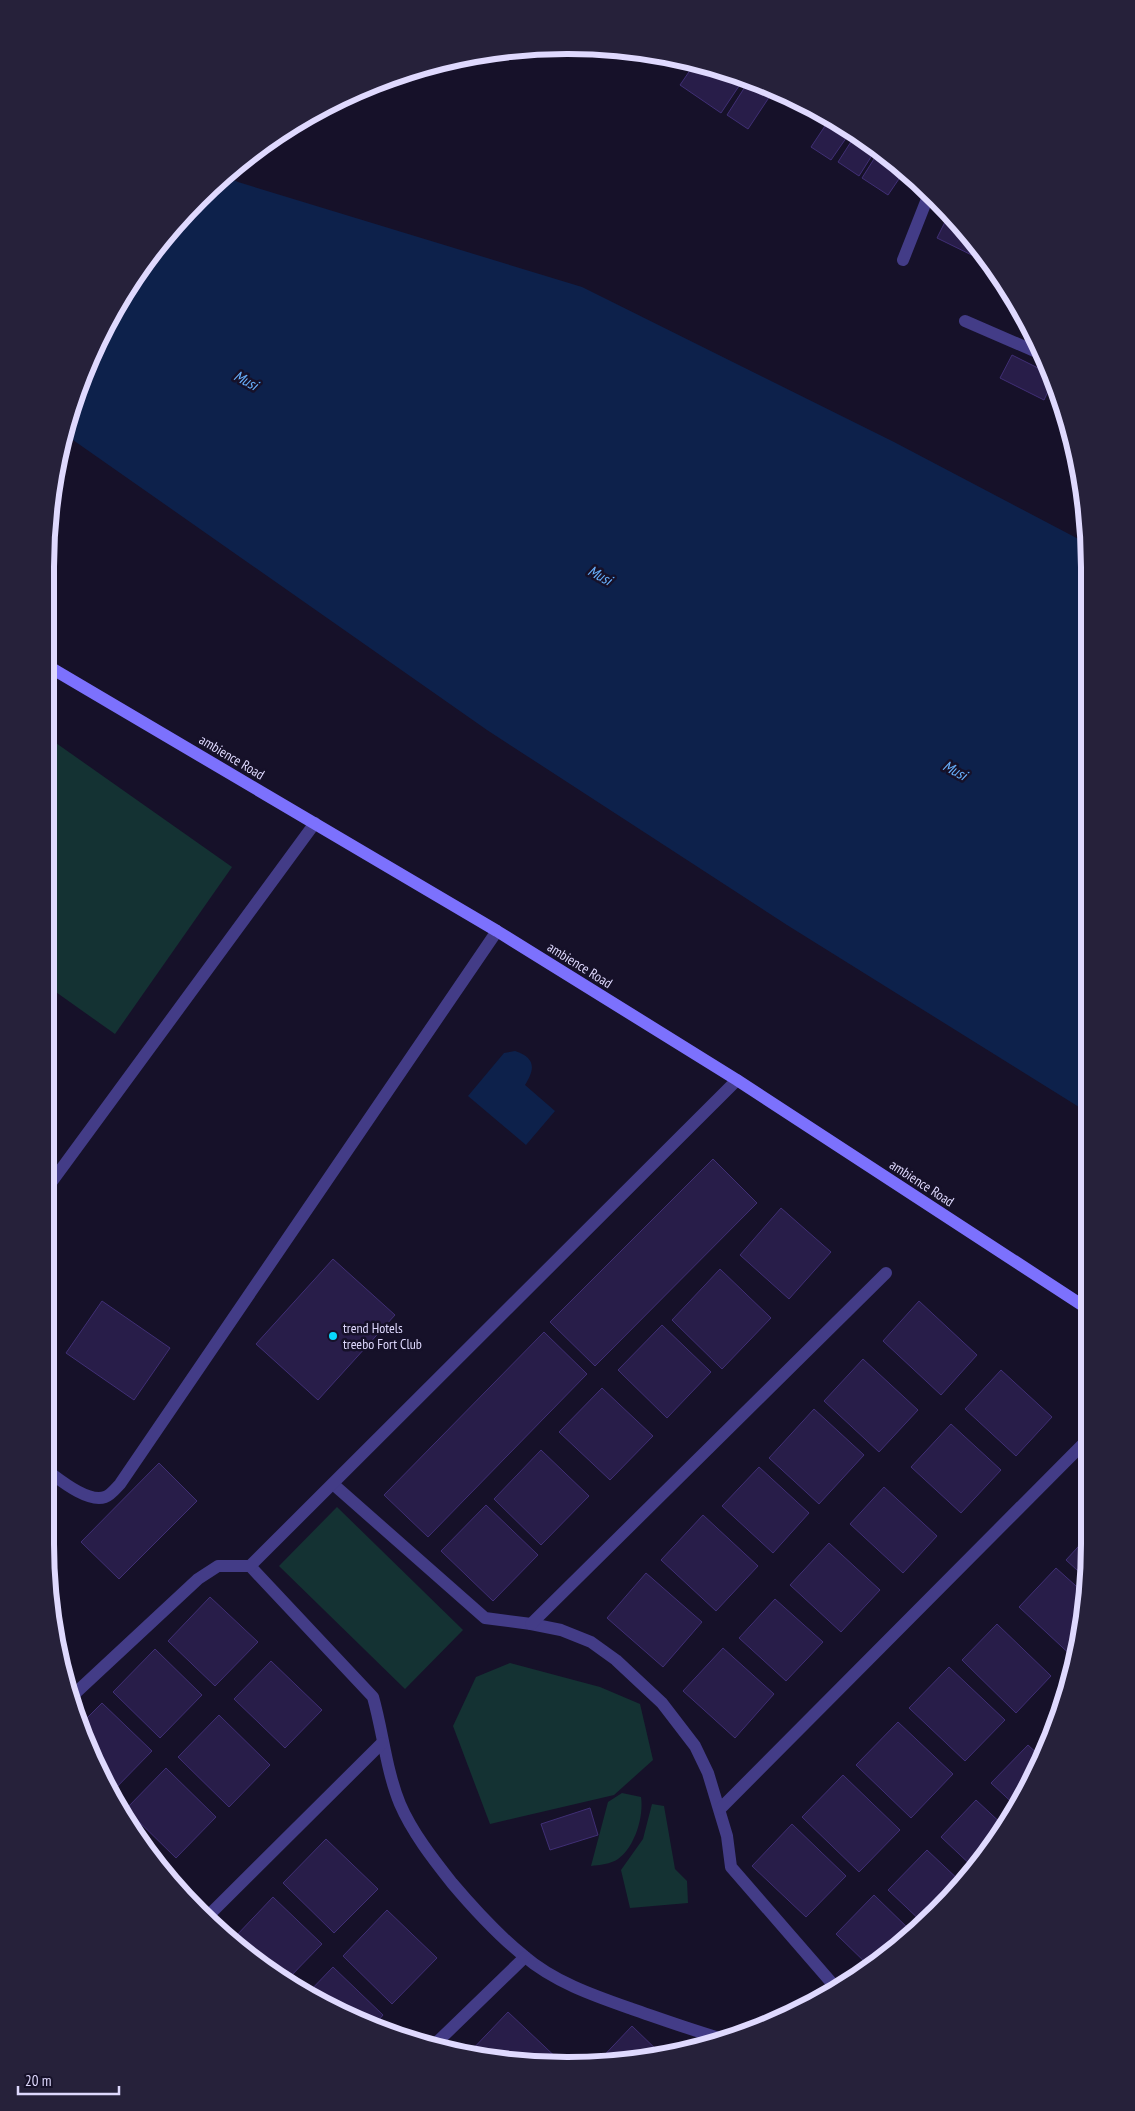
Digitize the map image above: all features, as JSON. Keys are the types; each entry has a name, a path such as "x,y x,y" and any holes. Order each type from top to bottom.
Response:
{"street":[{"path":"903,260 927,200"},
{"path":"965,322 1032,350"},
{"name":"ambience Road","path":"54,669 497,931 737,1080 1081,1304"},
{"path":"54,1169 316,824"},
{"path":"54,1475 78,1492 98,1498 106,1496 120,1484 497,931"},
{"path":"76,1692 198,1578 218,1566 250,1566 737,1080"},
{"path":"531,1624 886,1273"},
{"path":"720,1809 1081,1446"},
{"path":"333,1484 485,1618 561,1630 591,1642 616,1660 662,1703 695,1746 708,1774 727,1836 731,1867 831,1984"},
{"path":"250,1566 373,1697 379,1718 382,1742 400,1804 418,1837 463,1896 525,1957 559,1980 590,1994 712,2036"},
{"path":"211,1913 382,1742"},
{"path":"438,2041 525,1957"}],"green space":[{"path":"54,742 232,867 115,1034 54,991"},
{"path":"337,1507 463,1630 405,1689 279,1566"},
{"path":"510,1663 600,1687 640,1704 653,1760 614,1795 490,1824 453,1726 476,1677"},
{"path":"622,1793 641,1797 640,1822 634,1839 624,1854 615,1861 591,1866 608,1802"},
{"path":"652,1804 664,1806 675,1869 687,1881 688,1903 630,1908 621,1870 643,1839"}],"water":[{"name":"Musi","path":"231,179 582,287 894,442 1080,540 1081,1108 787,925 487,730 70,438 93,371 107,340 140,282 181,229 204,204"},
{"path":"515,1051 527,1057 532,1065 531,1074 525,1085 555,1111 526,1145 468,1096 504,1053"}],"building":[{"path":"691,69 740,84 721,113 680,85"},
{"path":"746,86 770,96 748,129 727,115"},
{"path":"826,124 847,137 831,160 811,147"},
{"path":"852,140 873,154 859,176 838,162"},
{"path":"875,157 901,177 888,195 862,178"},
{"path":"946,220 977,258 937,238"},
{"path":"1012,355 1041,370 1049,389 1044,400 1000,378"},
{"path":"713,1159 757,1203 595,1366 550,1322"},
{"path":"781,1208 831,1252 789,1299 740,1255"},
{"path":"333,1259 395,1315 318,1400 256,1344"},
{"path":"720,1269 771,1318 722,1369 672,1320"},
{"path":"102,1301 170,1348 134,1400 66,1353"},
{"path":"919,1301 977,1355 941,1395 883,1341"},
{"path":"662,1325 711,1372 667,1418 618,1370"},
{"path":"544,1332 587,1374 428,1537 384,1495"},
{"path":"863,1359 918,1410 879,1452 824,1401"},
{"path":"1001,1370 1052,1417 1016,1456 965,1409"},
{"path":"602,1388 653,1436 610,1480 559,1432"},
{"path":"814,1409 864,1455 819,1504 769,1458"},
{"path":"951,1424 1001,1470 961,1513 911,1467"},
{"path":"541,1450 589,1496 541,1545 494,1499"},
{"path":"159,1463 197,1501 119,1579 81,1542"},
{"path":"759,1467 809,1513 773,1553 722,1506"},
{"path":"884,1487 937,1536 903,1573 850,1524"},
{"path":"486,1505 538,1555 493,1601 441,1551"},
{"path":"703,1515 758,1566 716,1611 661,1560"},
{"path":"829,1543 880,1590 841,1632 790,1585"},
{"path":"1081,1544 1080,1573 1066,1560"},
{"path":"1056,1568 1079,1589 1069,1653 1019,1607"},
{"path":"646,1573 702,1622 663,1667 607,1618"},
{"path":"210,1597 258,1642 215,1686 168,1641"},
{"path":"775,1599 823,1642 786,1681 739,1638"},
{"path":"997,1624 1051,1676 1016,1713 962,1660"},
{"path":"723,1648 774,1694 735,1738 683,1691"},
{"path":"155,1649 202,1695 160,1738 113,1692"},
{"path":"271,1661 322,1710 285,1748 234,1699"},
{"path":"949,1667 1005,1720 965,1761 909,1708"},
{"path":"102,1703 152,1751 116,1788 107,1771 85,1720"},
{"path":"219,1715 270,1765 229,1807 178,1757"},
{"path":"898,1722 953,1774 911,1818 856,1765"},
{"path":"1028,1745 1036,1753 1011,1802 991,1783"},
{"path":"166,1768 216,1817 176,1858 131,1814 127,1808"},
{"path":"843,1775 900,1830 859,1872 802,1817"},
{"path":"976,1800 999,1822 969,1863 941,1837"},
{"path":"590,1808 598,1835 550,1850 541,1824"},
{"path":"792,1824 846,1876 806,1917 752,1866"},
{"path":"326,1839 378,1889 334,1933 283,1883"},
{"path":"927,1850 957,1878 918,1919 888,1890"},
{"path":"874,1895 908,1928 865,1962 836,1934"},
{"path":"273,1897 322,1944 291,1976 236,1936"},
{"path":"387,1910 437,1958 392,2004 343,1956"},
{"path":"333,1967 383,2015 378,2021 340,2004 312,1989"},
{"path":"508,2012 555,2057 500,2053 474,2048"},
{"path":"632,2026 656,2049 635,2053 604,2056"}],"place":[{"name":"trend Hotels treebo Fort Club","path":"333,1336"}]}
